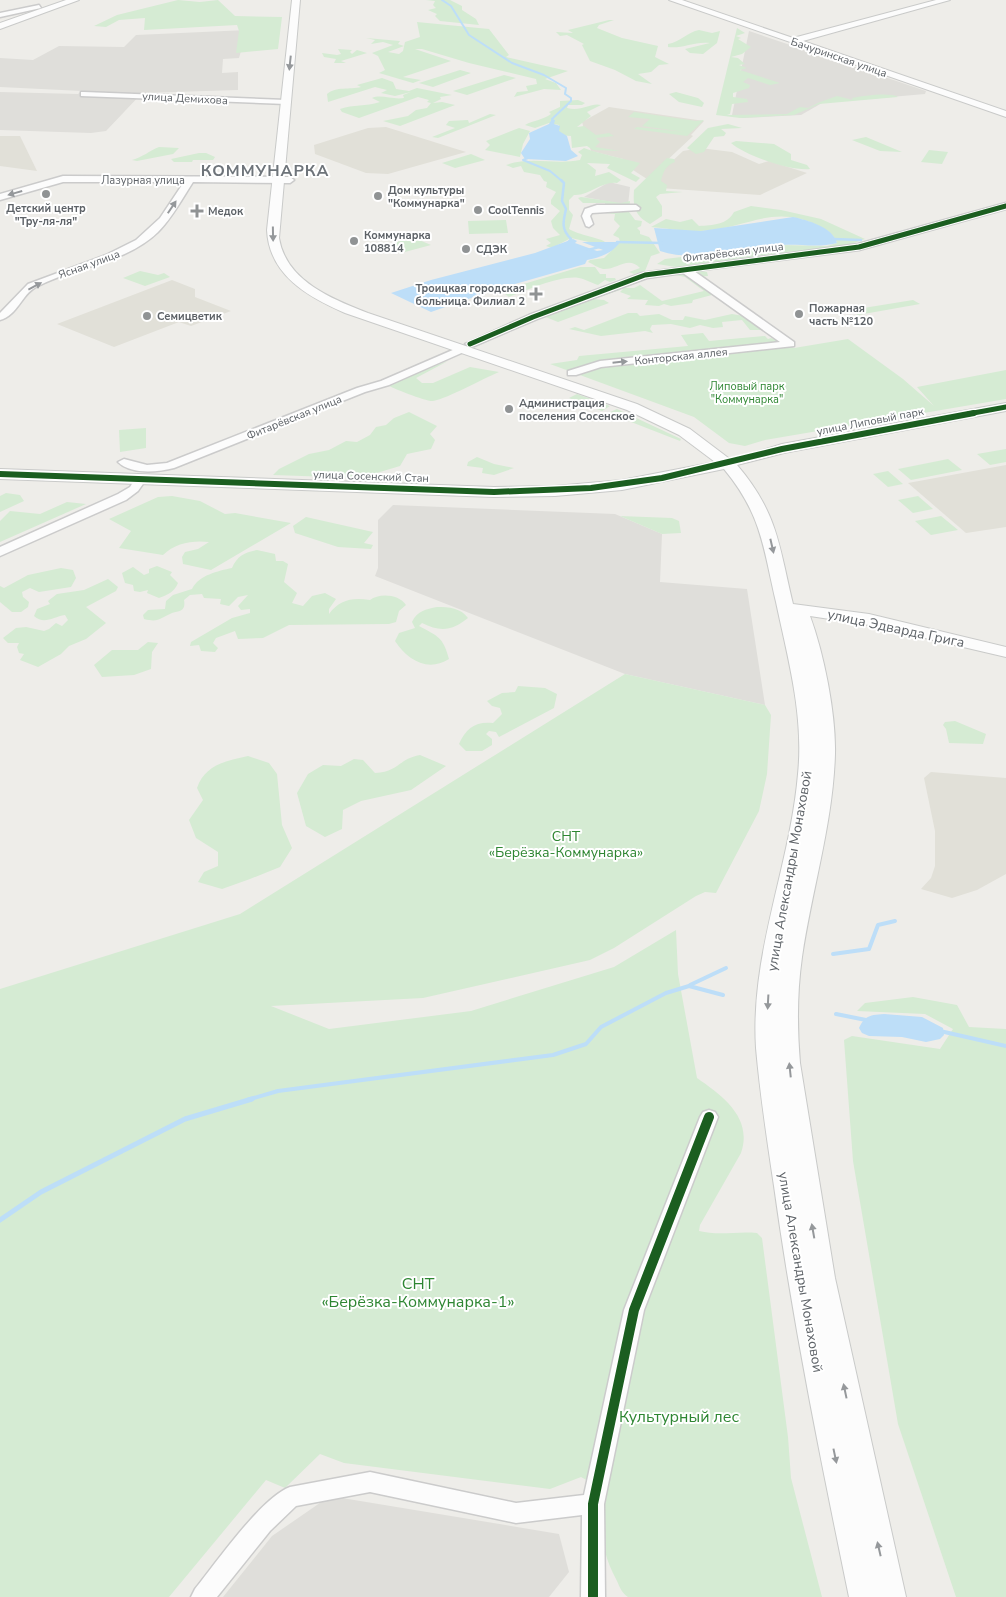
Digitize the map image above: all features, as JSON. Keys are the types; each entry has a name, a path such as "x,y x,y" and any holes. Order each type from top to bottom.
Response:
{"main road":[{"path":"0,14 39,4 77,0"},
{"name":"улица Александры Монаховой","path":"296,0 276,179 274,244 282,264 294,278 312,291 341,306 466,347"},
{"path":"293,142 305,0"},
{"name":"Бачуринская улица","path":"673,0 1006,114"},
{"path":"793,41 946,0"},
{"path":"0,26 63,2"},
{"path":"0,20 39,4"},
{"name":"улица Александры Монаховой","path":"290,174 286,236 291,256 300,269 315,282 334,294 372,311 595,393 654,417 733,462 761,489 775,514 783,537 810,750 804,802 773,947 767,1028 773,1091 799,1273 865,1597"},
{"name":"улица Липовый парк","path":"733,462 782,449 1006,407"},
{"name":"улица Сосенский Стан","path":"0,474 494,492 546,491 622,485 733,462"},
{"name":"улица Александры Монаховой","path":"793,610 820,701 826,751 820,804 791,950 786,1029 792,1092 821,1273 890,1597"},
{"name":"улица Эдварда Грига","path":"793,610 879,623 1006,652"}],"street":[{"name":"улица Демихова","path":"84,94 286,102"},
{"name":"Лазурная улица","path":"0,197 63,179 276,179 290,174"},
{"name":"Ясная улица","path":"0,317 10,313 30,286 123,252 138,243 153,232 190,180"},
{"name":"Фитарёвская улица","path":"124,462 141,469 152,470 170,466 361,390 385,383 466,347 633,279 658,272 859,247 1006,206"},
{"path":"589,224 586,216 588,211 597,208 636,208"},
{"name":"Конторская аллея","path":"572,373 600,364 790,344 684,269"},
{"path":"0,552 122,497 134,489 139,480"},
{"path":"593,1597 593,1504 634,1310 709,1117"},
{"path":"203,1597 262,1524 290,1497 370,1482 516,1513 593,1504"}],"shaded area":[{"path":"247,30 239,58 223,59 222,73 238,72 238,90 142,93 106,131 91,133 0,130 0,92 78,94 82,91 0,87 0,58 33,60 59,46 124,47 136,35"},
{"path":"749,31 926,91 925,94 822,103 801,115 743,118 732,115"},
{"path":"609,107 704,121 691,135 693,136 647,179 622,163 623,159 591,151 582,122"},
{"path":"386,127 466,152 388,174 366,173 315,154 314,145 368,128"},
{"path":"0,136 20,136 37,171 0,166"},
{"path":"700,148 732,152 759,164 769,161 807,173 760,195 645,187 683,151"},
{"path":"609,182 630,187 628,205 584,197"},
{"name":"Семицветик","path":"172,280 195,289 195,297 231,311 191,326 179,322 114,347 57,324"},
{"path":"1006,465 1006,527 966,533 908,483"},
{"path":"393,505 615,514 662,534 660,582 747,589 765,705 625,674 375,576 378,568 378,520"},
{"path":"931,772 1006,778 1006,874 977,890 952,898 921,889 931,878 935,866 935,831 924,778"},
{"path":"330,1496 559,1534 569,1572 549,1597 223,1597 272,1536"}],"green space":[{"path":"178,0 200,2 218,0 235,16 282,17 278,49 236,53 239,31 237,25 144,30 145,18 119,20 106,27 94,26 117,15"},
{"path":"426,0 450,0 462,6 462,10 476,19 479,25 440,21 435,16 437,14 428,10 436,8 433,5 435,1"},
{"path":"614,20 599,25 597,28 622,38 658,46 655,57 669,64 659,65 651,72 638,74 652,84 636,81 615,70 590,61 582,45 584,44 567,35 560,36 556,32 573,33 568,30"},
{"path":"417,22 489,29 509,55 506,57 568,71 545,79 556,83 561,90 544,89 514,97 517,92 528,91 526,86 537,84 536,79 469,63 422,49 415,49 451,61 403,77 421,80 413,83 379,73 385,70 378,56 372,53 393,45 383,42 371,44 375,40 366,38 400,41 398,44 404,46 388,52 399,54 403,51 405,42 420,37"},
{"path":"737,28 745,33 736,36 741,38 738,39 751,47 742,54 731,57 738,58 745,64 739,65 747,68 740,70 780,83 770,85 748,78 743,82 750,85 749,88 733,93 733,97 747,99 748,102 732,104 730,114 727,115 787,114 800,107 808,108 837,96 853,100 852,98 876,95 898,97 819,104 794,115 740,118 716,115"},
{"path":"699,30 712,33 720,31 717,43 703,54 690,53 685,49 710,43 668,47 668,44"},
{"path":"338,49 352,50 350,52 352,54 357,50 367,53 341,61 346,63 334,63 336,59 324,57 322,53 341,54"},
{"path":"460,70 471,73 433,87 419,83"},
{"path":"504,75 516,78 467,95 453,91"},
{"path":"382,78 393,82 396,89 409,91 417,88 452,95 440,97 441,99 433,103 442,102 455,105 400,126 383,121 408,116 416,110 427,108 431,103 427,102 429,100 418,97 359,118 342,112 340,109 380,102 372,98 376,97 404,98 403,95 411,92 395,96 381,93 387,90 375,87 328,102 327,94 331,92 339,89 361,87 357,85"},
{"path":"676,92 698,98 704,103 702,107 679,102 669,94"},
{"path":"578,100 585,103 582,105 568,105 567,108 577,109 597,104 601,105 587,112 591,116 577,127 584,126 596,135 609,133 614,136 596,138 600,142 595,147 621,151 593,150 587,146 572,148 571,136 557,135 559,125 549,123 535,128 525,125 551,114 549,112 560,107 560,101"},
{"path":"634,112 696,121 704,120 687,136 634,129 637,127 685,132 642,126 650,119 628,117"},
{"path":"490,114 496,115 438,138 432,137 455,128 446,125 449,121 468,120 469,123"},
{"path":"728,124 742,128 721,129 726,133 724,136 714,137 704,152 696,154 687,148 708,128"},
{"path":"519,128 530,131 523,144 520,157 485,150 490,145 486,141"},
{"path":"866,137 902,152 880,151 852,140"},
{"path":"736,141 774,144 791,154 791,160 807,165 810,169 792,168 747,153 731,143"},
{"path":"159,147 179,148 173,154 137,161 132,160 139,157"},
{"path":"584,148 640,163 631,173 640,178 636,182 607,168 610,164 587,163 596,170 595,176 609,172 621,180 580,195 574,195 569,200 569,210 573,215 569,229 605,242 602,245 571,238 552,248 546,246 551,243 546,239 560,235 553,228 551,221 560,211 551,204 551,200 556,192 546,187 547,182 540,175 524,172 521,166 513,168 506,165 524,161 561,162 580,160 582,155 578,152"},
{"path":"929,150 948,152 942,164 921,162"},
{"path":"206,153 215,157 213,160 193,160 192,162 174,162 171,159"},
{"path":"471,154 485,160 455,168 442,163"},
{"path":"667,158 674,159 675,162 665,169 661,181 667,185 666,191 683,192 660,194 656,197 662,206 662,216 650,224 636,210 634,190"},
{"path":"578,198 621,203 630,201 629,212 635,220 642,221 641,226 637,228 640,234 649,237 660,253 651,256 645,271 634,274 629,272 640,268 636,264 631,263 603,269 588,262 604,258 620,242 619,238 613,235 620,226 614,220 615,214 605,213 605,203 583,203"},
{"path":"751,206 781,210 821,219 865,239 848,245 821,250 794,251 676,267 657,264 665,259 781,245 827,246 837,243 821,227 804,220 789,217 761,219 701,231 651,227 666,219 680,222 692,219 699,226 714,225 728,220 734,212"},
{"path":"506,220 508,233 469,234 468,221"},
{"path":"412,237 431,245 401,253 393,250 397,242"},
{"path":"580,267 595,267 600,274 606,274 606,278 615,278 616,280 610,282 605,280 598,285 579,278 563,279 509,297 501,291"},
{"path":"140,271 158,275 164,273 170,277 145,286 123,278"},
{"path":"707,272 708,276 695,277 714,292 712,295 693,300 692,303 671,306 664,304 659,306 645,305 648,300 627,299 631,296 620,292 624,288 634,288 640,285 662,301 704,291 685,277 666,273"},
{"path":"622,287 620,290 593,299 604,300 609,303 558,322 538,314"},
{"path":"913,300 920,304 858,315 851,310"},
{"path":"628,313 637,313 640,316 659,314 672,320 683,320 685,316 705,320 732,314 756,318 766,330 750,330 742,320 722,322 723,327 713,328 700,325 690,328 671,324 652,325 650,329 653,333 645,331 601,336 569,329 575,327 584,330"},
{"name":"Липовый парк \"Коммунарка\"","path":"703,333 709,341 765,336 768,339 771,338 794,348 848,339 903,379 934,406 917,387 1006,370 1006,399 765,440 745,446 729,443 694,417 550,364 577,360 579,356 688,346 681,335"},
{"path":"448,361 416,378 422,383 433,383 470,367 499,372 433,401 417,397 385,384"},
{"path":"577,394 610,406 602,411 569,398"},
{"path":"617,409 681,439 680,441 608,413"},
{"path":"409,412 437,426 430,434 435,440 431,449 407,454 400,466 360,478 273,475 279,469 309,454 329,450 346,441 357,442 370,435 376,427 386,425 394,418"},
{"path":"146,428 146,448 120,452 119,430"},
{"path":"1006,449 1006,462 990,465 977,454"},
{"path":"477,457 494,464 514,468 494,475 482,473 483,468 467,466 468,462"},
{"path":"948,459 962,470 911,480 898,469"},
{"path":"888,471 903,484 888,487 873,474"},
{"path":"6,493 20,495 24,501 0,512 0,496"},
{"path":"172,496 200,501 225,514 235,513 291,523 211,570 183,564 182,557 185,552 198,549 209,542 185,543 163,555 119,548 131,531 109,519 158,497"},
{"path":"918,496 933,509 913,513 898,500"},
{"path":"67,502 86,504 0,542 0,521 10,511 40,514"},
{"path":"620,516 672,518 679,521 681,533 662,534"},
{"path":"941,516 958,530 931,535 915,521"},
{"path":"306,517 373,532 364,543 373,545 371,549 338,547 295,533 293,526"},
{"path":"257,550 275,554 276,561 283,561 288,564 284,582 297,593 292,603 303,606 312,596 325,593 336,599 329,609 329,614 337,605 352,599 370,600 378,596 389,596 403,601 406,605 399,611 396,622 389,624 289,625 263,638 238,639 235,631 216,638 213,643 218,648 215,652 201,651 199,645 190,646 191,642 232,618 250,613 250,609 241,610 238,606 248,595 238,597 229,606 220,604 221,599 204,598 202,594 190,595 184,600 184,606 180,611 156,620 144,619 143,615 148,610 165,609 166,601 173,595 192,589 199,580 209,574 232,568 236,560 242,555"},
{"path":"157,566 172,572 170,575 178,583 168,594 159,598 147,593 148,590 134,591 133,585 125,583 122,573 133,567 144,575 149,573 149,569"},
{"path":"61,568 73,570 76,578 71,587 39,592 30,588 22,592 23,597 29,602 28,607 21,612 12,612 0,602 0,586 4,588 28,575"},
{"path":"108,579 118,587 116,591 86,607 106,623 86,639 69,646 61,654 38,667 20,660 24,654 19,653 17,647 19,643 8,643 3,638 16,628 26,627 44,631 56,623 62,626 68,620 65,615 49,620 41,620 34,616 37,609 50,604 48,601 57,594 84,590"},
{"path":"437,607 458,610 468,618 457,626 446,629 435,628 422,623 419,626 442,641 449,659 433,665 425,664 418,662 405,653 395,641 399,633 415,628 412,622 419,613"},
{"path":"148,642 158,643 152,652 151,669 134,675 102,677 94,665 112,650 138,650"},
{"path":"625,674 765,705 771,715 767,774 759,811 716,893 705,892 696,896 614,948 590,960 423,998 271,1006 329,1029 471,1011 614,967 676,930 678,974 697,1078 717,1092 733,1109 743,1129 744,1140 741,1153 700,1225 699,1231 757,1233 762,1238 788,1437 791,1478 822,1597 628,1597 619,1586 604,1547 602,1536 603,1489 581,1477 550,1489 344,1463 320,1454 285,1488 266,1480 169,1597 0,1597 0,989 240,914"},
{"path":"518,686 545,688 557,694 554,708 499,737 496,732 489,731 486,734 492,739 492,745 482,751 466,751 459,744 468,730 482,723 493,723 502,714 500,708 492,706 487,701 502,693 515,692"},
{"path":"955,721 986,734 983,744 949,743 946,729 943,725 945,722"},
{"path":"420,755 446,766 411,790 361,801 343,810 342,829 325,837 306,826 297,793 308,774 323,765 341,766 354,759 363,760 375,773 383,772 394,768 407,759"},
{"path":"248,756 269,763 277,774 282,825 292,848 280,867 250,879 222,889 198,882 204,872 218,866 218,852 196,838 189,820 203,800 197,788 205,774 217,765"},
{"path":"913,997 957,1005 969,1027 1006,1029 1006,1597 956,1597 898,1424 853,1161 844,1040 852,1036 940,1049 953,1029 925,1014 857,1011 865,1003"}],"water":[{"path":"552,119 555,120 554,124 560,126 559,131 567,136 571,150 578,156 566,161 525,159 521,153 530,139 529,133 549,124"},
{"path":"793,217 819,225 835,237 837,243 768,246 706,255 675,255 660,251 654,228 701,231"},
{"path":"573,239 577,241 575,243 597,251 603,250 582,242 620,242 610,252 587,260 585,264 491,291 431,312 391,293 431,280 535,253"},
{"path":"872,1015 922,1017 943,1028 944,1035 940,1039 926,1042 902,1037 869,1036 862,1033 859,1028 866,1018"}],"waterway":[{"path":"442,0 451,6 469,35 512,63 544,75 566,88 565,94 571,98 571,101 552,119"},
{"path":"528,158 523,160 550,171 562,181"},
{"path":"562,181 564,183 562,201 566,209 564,225 571,239 567,244"},
{"path":"833,239 861,240"},
{"path":"617,242 662,243"},
{"path":"588,250 603,246"},
{"path":"833,954 869,949 878,925 895,921"},
{"path":"690,985 726,968"},
{"path":"247,1100 278,1091 553,1055 586,1044 601,1027 666,993 689,986 723,995"},
{"path":"836,1014 866,1020"},
{"path":"940,1031 1006,1046"},
{"path":"0,1220 41,1192 185,1119 252,1099"}],"cycle path":[{"path":"470,344 533,317 645,275 859,247 1006,206"},
{"path":"0,474 494,492 591,488 662,478 782,449 1006,407"},
{"path":"593,1597 593,1504 634,1310 709,1117"}],"place":[{"name":"Детский центр \"Тру-ля-ля\"","path":"46,194"},
{"name":"Дом культуры \"Коммунарка\"","path":"378,196"},
{"name":"CoolTennis","path":"478,210"},
{"name":"Медок","path":"197,211"},
{"name":"Коммунарка 108814","path":"354,241"},
{"name":"СДЭК","path":"466,249"},
{"name":"Троицкая городская больница. Филиал 2","path":"536,294"},
{"name":"Пожарная часть №120","path":"799,314"},
{"name":"Семицветик","path":"147,316"},
{"name":"Администрация поселения Сосенское","path":"509,409"}],"district":[{"name":"КОММУНАРКА","path":"265,170"}],"park label":[{"name":"СНТ «Берёзка-Коммунарка»","path":"566,844"},
{"name":"СНТ «Берёзка-Коммунарка-1»","path":"418,1292"},
{"name":"Культурный лес","path":"679,1416"}]}
